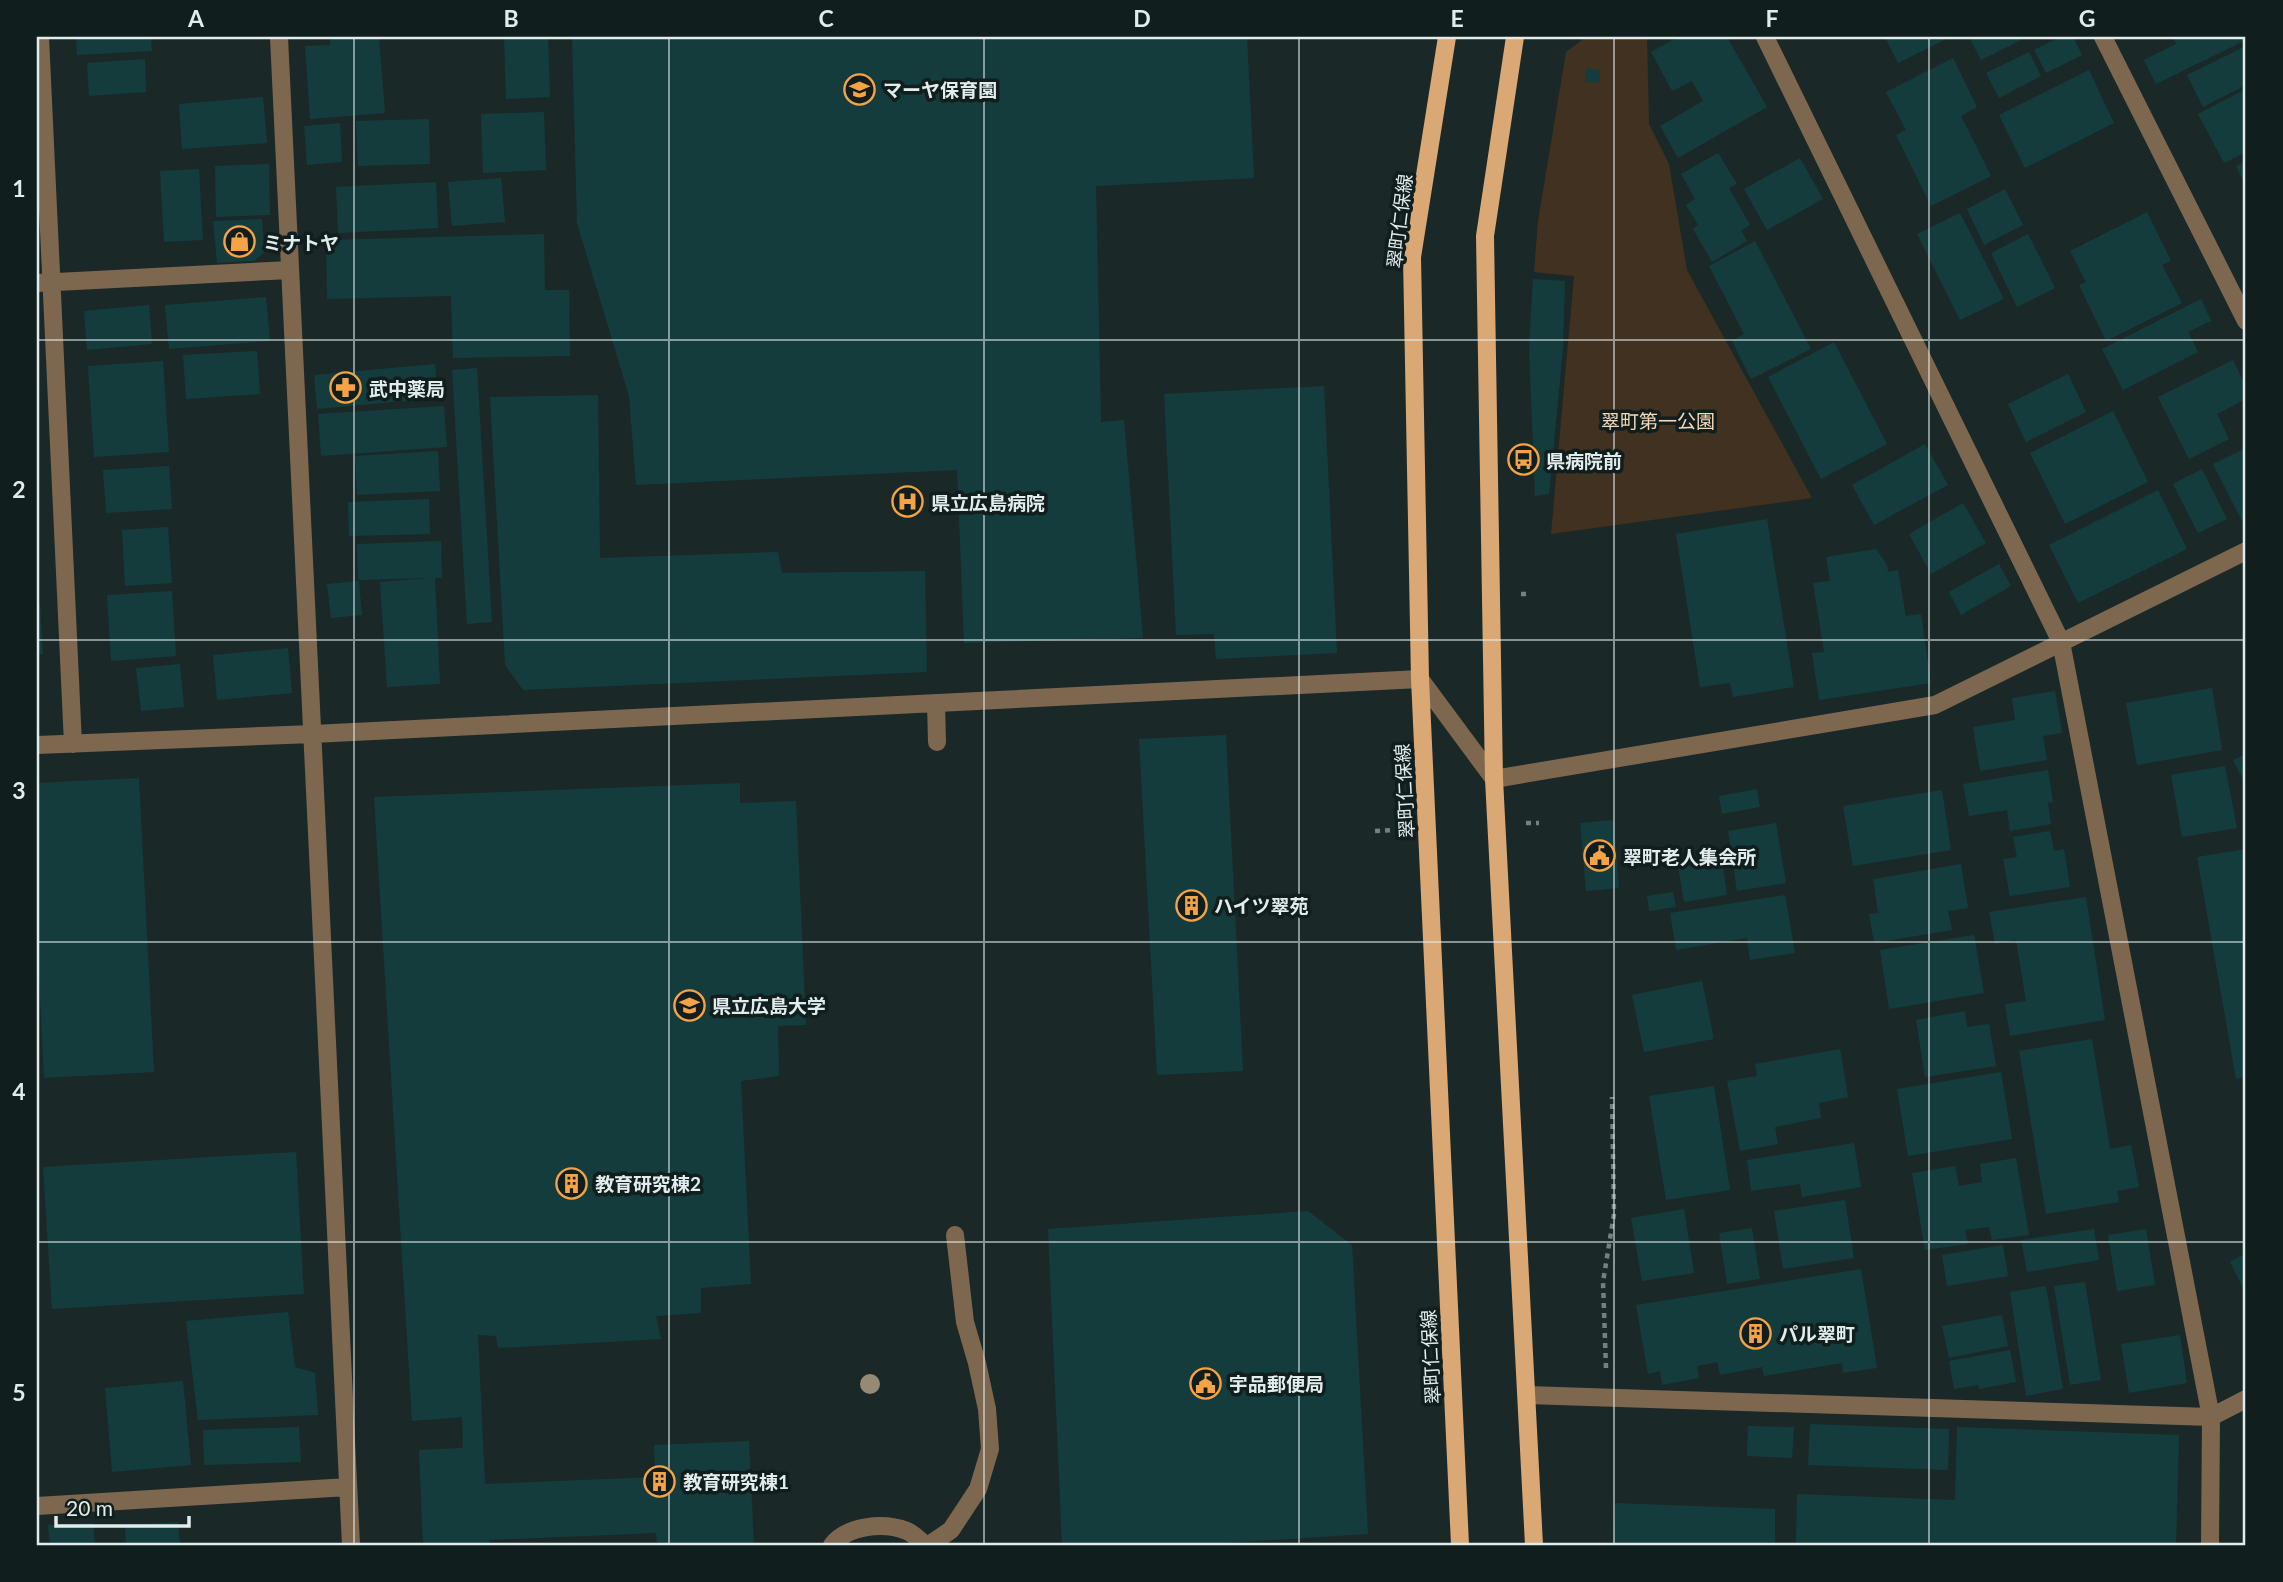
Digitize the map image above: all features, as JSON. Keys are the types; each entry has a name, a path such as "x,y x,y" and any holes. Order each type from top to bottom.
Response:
{"main road":[{"name":"翠町仁保線","path":"1447,37 1412,257 1420,679 1460,1545"},
{"path":"1515,37 1485,236 1494,779 1534,1545"}],"street":[{"path":"40,37 44,283 73,744"},
{"path":"279,37 351,1545"},
{"path":"1765,37 2061,642 2211,1417 2210,1545"},
{"path":"2103,37 2246,321"},
{"path":"44,283 290,270"},
{"path":"37,745 313,734 1420,679 1494,779 1935,705 2246,551"},
{"path":"936,703 937,741"},
{"path":"831,1545 859,1529 883,1526 909,1532 928,1545 951,1530 978,1489 990,1449 987,1409 965,1322 955,1235"},
{"path":"1527,1395 2211,1417 2246,1399"},
{"path":"37,1506 348,1487"}],"path":[{"path":"1607,1398 1603,1282 1614,1214 1612,1097"}],"green space":[{"name":"翠町第一公園","path":"1586,37 1647,37 1649,124 1669,164 1687,270 1812,498 1551,534 1574,276 1534,272 1538,221 1566,52"}],"building":[{"path":"76,37 151,37 152,51 77,55"},
{"path":"330,37 379,37 385,113 310,119 305,46 330,45"},
{"path":"504,37 548,37 550,97 506,99"},
{"path":"572,37 1247,37 1254,178 1096,186 1101,422 1124,420 1143,638 964,643 957,470 636,485 629,396 577,223"},
{"path":"1678,37 1727,37 1767,107 1678,158 1660,126 1703,101 1692,81 1672,91 1651,52"},
{"path":"1885,37 1950,37 1898,63"},
{"path":"1969,37 2022,37 2023,39 1981,60"},
{"path":"2060,37 2073,37 2082,55 2046,73 2034,50"},
{"path":"2173,37 2246,37 2246,40 2156,84 2144,60 2176,44"},
{"path":"2246,46 2246,85 2203,107 2187,75"},
{"path":"2029,52 2041,76 1999,98 1986,73"},
{"path":"1953,58 1977,107 1961,116 1991,176 1931,206 1896,135 1906,130 1886,92"},
{"path":"145,59 146,92 89,96 87,63"},
{"path":"1586,68 1600,70 1600,83 1585,82"},
{"path":"2089,70 2114,123 2025,168 1999,115"},
{"path":"2246,89 2246,152 2224,163 2198,114"},
{"path":"263,97 267,143 182,149 179,104"},
{"path":"544,112 546,170 483,173 481,114"},
{"path":"429,119 430,164 358,166 356,121"},
{"path":"340,123 342,162 307,165 304,126"},
{"path":"1718,153 1737,184 1729,188 1750,225 1741,230 1747,241 1712,262 1693,229 1698,225 1686,205 1695,199 1681,174"},
{"path":"1800,158 1823,199 1767,230 1744,189"},
{"path":"2246,161 2246,186 2236,166"},
{"path":"269,164 270,215 216,217 215,166"},
{"path":"199,169 203,240 164,242 160,171"},
{"path":"501,178 505,222 452,226 448,182"},
{"path":"436,182 438,228 338,233 336,187"},
{"path":"2005,189 2023,225 1984,245 1967,209"},
{"path":"2147,212 2171,261 2162,265 2182,303 2106,341 2079,285 2086,282 2070,251"},
{"path":"1960,213 2004,299 1960,320 1917,234"},
{"path":"262,219 264,252 254,261 217,263 213,221"},
{"path":"544,234 545,290 569,290 570,356 453,358 451,296 327,299 326,240"},
{"path":"2028,234 2055,288 2017,307 1991,253"},
{"path":"1755,241 1811,349 1751,379 1732,341 1744,334 1709,266"},
{"path":"1533,279 1565,281 1563,349 1549,494 1535,496 1529,348"},
{"path":"266,297 270,341 169,349 165,305"},
{"path":"2201,299 2211,321 2188,332 2198,352 2123,390 2102,349"},
{"path":"149,305 152,344 87,350 84,311"},
{"path":"1834,342 1887,444 1821,479 1768,377"},
{"path":"257,351 260,394 186,399 183,355"},
{"path":"2233,360 2246,387 2246,399 2217,414 2229,439 2189,459 2158,397"},
{"path":"163,361 169,452 94,457 88,366"},
{"path":"435,364 438,398 317,409 314,375"},
{"path":"477,368 492,622 467,624 452,370"},
{"path":"2068,374 2086,412 2026,442 2008,404"},
{"path":"1324,386 1337,653 1216,659 1214,634 1176,635 1164,394"},
{"path":"598,395 600,558 778,552 782,573 925,571 927,672 523,690 505,665 490,397"},
{"path":"444,406 447,447 321,456 318,414"},
{"path":"2113,411 2148,482 2065,524 2030,453"},
{"path":"1925,444 1948,485 1874,525 1852,485"},
{"path":"2246,448 2246,519 2242,521 2213,464"},
{"path":"438,451 440,491 357,495 355,456"},
{"path":"169,466 172,509 106,513 103,470"},
{"path":"2202,469 2227,519 2198,533 2173,484"},
{"path":"2158,490 2187,549 2078,603 2049,545"},
{"path":"429,499 430,534 349,536 348,502"},
{"path":"1963,503 1986,543 1931,574 1909,534"},
{"path":"1767,519 1794,687 1733,697 1730,683 1700,687 1676,534"},
{"path":"168,527 172,583 125,586 122,530"},
{"path":"441,541 442,578 435,578 440,684 387,687 380,582 429,578 358,580 357,544"},
{"path":"1876,549 1887,565 1888,572 1898,570 1906,616 1921,614 1931,683 1819,700 1812,653 1824,652 1813,583 1830,581 1826,557"},
{"path":"1999,564 2011,586 1961,615 1949,592"},
{"path":"359,581 362,615 331,618 327,584"},
{"path":"172,591 176,656 111,661 107,595"},
{"path":"37,603 40,603 43,654 37,654"},
{"path":"288,648 292,693 217,700 213,655"},
{"path":"180,664 184,707 141,711 136,668"},
{"path":"2212,688 2222,750 2137,765 2126,703"},
{"path":"2055,691 2062,733 2043,736 2047,760 1980,771 1973,727 2015,720 2012,698"},
{"name":"ハイツ翠苑","path":"1226,735 1243,1071 1157,1075 1139,739"},
{"path":"2246,754 2246,785 2233,760"},
{"path":"2225,766 2237,828 2182,837 2171,775"},
{"path":"2048,770 2053,802 2048,803 2051,824 2010,831 2007,810 1969,816 1963,784"},
{"path":"139,778 154,1072 44,1078 37,935 37,783"},
{"name":"教育研究棟2","path":"740,783 740,803 796,801 806,1025 778,1026 779,1076 741,1081 751,1284 701,1288 701,1313 656,1316 661,1339 498,1348 496,1336 478,1335 485,1484 655,1477 654,1445 749,1441 754,1545 657,1545 656,1533 489,1540 490,1545 423,1545 419,1450 463,1448 462,1417 412,1421 374,797"},
{"path":"1757,789 1760,807 1722,814 1719,796"},
{"path":"1942,790 1951,850 1853,866 1843,806"},
{"name":"翠町老人集会所","path":"1614,820 1619,888 1586,891 1580,823"},
{"path":"1776,823 1786,883 1737,891 1728,831"},
{"path":"2050,831 2054,851 2064,849 2070,887 2010,896 2003,859 2017,857 2013,837"},
{"path":"2246,849 2246,1077 2236,1079 2197,857"},
{"path":"1722,859 1727,895 1684,902 1678,867"},
{"path":"1961,864 1968,908 1948,911 1952,930 1874,943 1869,914 1878,913 1873,879"},
{"path":"1673,892 1676,907 1649,911 1647,896"},
{"path":"1785,895 1795,953 1750,960 1747,938 1676,950 1670,913"},
{"path":"2086,897 2105,1020 2010,1036 2005,1004 2026,1001 2016,940 1995,944 1989,912"},
{"path":"1974,935 1984,993 1889,1009 1880,950"},
{"path":"1702,981 1714,1039 1644,1052 1632,995"},
{"path":"1965,1011 1967,1027 1989,1024 1996,1066 1925,1077 1916,1020"},
{"path":"2092,1039 2110,1149 2131,1145 2139,1187 2117,1191 2119,1202 2046,1214 2019,1051"},
{"path":"1840,1049 1848,1097 1819,1103 1821,1118 1775,1127 1778,1144 1740,1151 1727,1081 1757,1076 1755,1064"},
{"path":"2001,1072 2012,1139 1908,1156 1897,1089"},
{"path":"1714,1086 1730,1190 1666,1200 1649,1096"},
{"path":"1854,1143 1861,1187 1802,1197 1800,1184 1751,1191 1747,1160"},
{"path":"296,1152 304,1294 52,1309 43,1167"},
{"path":"2016,1158 2029,1235 1992,1240 1989,1227 1965,1230 1968,1244 1925,1250 1912,1173 1955,1166 1959,1186 1982,1182 1980,1164"},
{"path":"1845,1200 1854,1258 1783,1269 1774,1211"},
{"path":"1684,1209 1694,1273 1642,1281 1631,1218"},
{"path":"1308,1211 1352,1245 1368,1534 1193,1545 1062,1545 1048,1229"},
{"path":"1752,1228 1760,1279 1727,1284 1719,1233"},
{"path":"2094,1229 2099,1260 2027,1272 2021,1240"},
{"path":"2146,1229 2155,1285 2117,1291 2108,1235"},
{"path":"2003,1245 2008,1276 1947,1286 1942,1255"},
{"path":"2246,1253 2246,1294 2230,1262"},
{"name":"パル翠町","path":"1861,1269 1877,1368 1843,1373 1842,1363 1764,1376 1762,1367 1720,1375 1717,1362 1697,1366 1699,1378 1662,1385 1660,1371 1648,1374 1636,1305"},
{"path":"2085,1282 2101,1380 2070,1385 2054,1286"},
{"path":"2046,1286 2063,1389 2026,1396 2010,1292"},
{"path":"288,1312 295,1367 315,1373 318,1415 198,1420 186,1321"},
{"path":"2002,1315 2008,1346 1949,1358 1942,1326"},
{"path":"2180,1335 2187,1383 2129,1393 2121,1344"},
{"path":"2010,1350 2016,1382 1979,1389 1978,1385 1954,1389 1949,1361"},
{"path":"183,1381 191,1465 112,1472 105,1388"},
{"path":"1810,1424 1949,1429 1948,1470 1808,1465"},
{"path":"1748,1426 1794,1427 1792,1458 1747,1456"},
{"path":"299,1427 301,1462 204,1465 203,1430"},
{"path":"1957,1427 2179,1435 2176,1545 1796,1545 1797,1494 1955,1500"},
{"path":"1615,1503 1775,1509 1775,1545 1613,1545"},
{"path":"178,1522 180,1545 126,1545 125,1525"},
{"path":"93,1523 95,1545 50,1545 48,1525"}],"place":[{"name":"マーヤ保育園","path":"860,89"},
{"name":"ミナトヤ","path":"240,242"},
{"name":"武中薬局","path":"346,388"},
{"name":"県病院前","path":"1523,460"},
{"name":"県立広島病院","path":"908,502"},
{"name":"翠町老人集会所","path":"1600,856"},
{"name":"ハイツ翠苑","path":"1191,905"},
{"name":"県立広島大学","path":"689,1005"},
{"name":"教育研究棟2","path":"572,1183"},
{"name":"パル翠町","path":"1756,1333"},
{"name":"宇品郵便局","path":"1206,1383"},
{"name":"教育研究棟1","path":"660,1481"}]}
